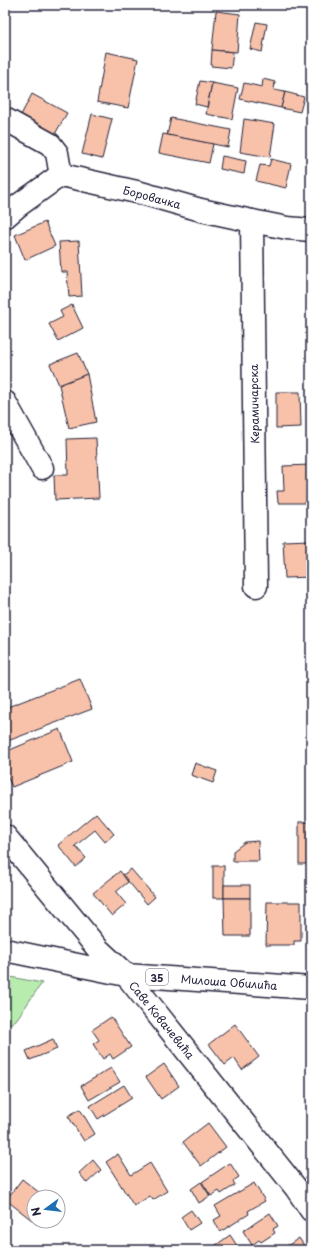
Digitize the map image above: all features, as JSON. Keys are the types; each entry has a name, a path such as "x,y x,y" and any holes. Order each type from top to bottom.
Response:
{"street":[{"path":"5,119 50,144 57,153 61,176 19,205 5,217"},
{"name":"Боровачка","path":"61,176 118,188 201,210 287,228 311,230"},
{"name":"Керамичарска","path":"252,221 256,586"},
{"path":"5,402 42,468"},
{"name":"Саве Ковачевића","path":"5,836 98,949 126,975 291,1182 311,1210"},
{"name":"Милоша Обилића","path":"5,950 126,975 311,988"}],"green space":[{"path":"5,976 42,983 16,1020 5,1027"}],"building":[{"path":"216,11 240,14 237,52 212,50"},
{"path":"256,22 267,24 262,52 250,49"},
{"path":"212,50 233,52 231,68 211,66"},
{"path":"106,52 138,59 128,108 97,102"},
{"path":"263,79 275,82 274,90 285,92 281,108 240,99 244,83 262,87"},
{"path":"200,81 212,83 207,107 195,104"},
{"path":"212,83 238,88 232,119 206,114"},
{"path":"285,92 304,97 300,112 281,108"},
{"path":"32,94 67,113 55,134 21,115"},
{"path":"92,114 112,119 102,159 82,154"},
{"path":"171,118 231,130 228,147 167,135"},
{"path":"244,119 275,124 270,157 240,152"},
{"path":"163,134 213,144 209,163 159,153"},
{"path":"222,156 246,161 244,174 220,169"},
{"path":"271,159 291,164 286,188 256,181 260,165 269,166"},
{"path":"45,222 55,246 25,260 15,235"},
{"path":"79,241 82,296 69,297 67,272 61,272 59,242"},
{"path":"72,305 83,328 58,341 49,324 63,317 60,311"},
{"path":"78,353 87,374 59,385 50,364"},
{"path":"87,374 96,422 69,428 59,385"},
{"path":"276,392 300,392 301,427 276,428"},
{"path":"96,438 99,498 55,500 54,475 68,475 67,439"},
{"path":"311,465 311,503 278,503 277,491 284,491 283,466"},
{"path":"311,540 311,577 285,578 283,541"},
{"path":"80,679 92,709 5,742 5,708"},
{"path":"60,729 73,762 12,787 5,771 5,752"},
{"path":"195,763 217,771 213,783 191,775"},
{"path":"96,813 114,834 105,842 95,830 75,846 86,858 76,867 58,845"},
{"path":"299,822 311,822 311,864 299,864"},
{"path":"258,841 259,861 233,861 233,851 245,842"},
{"path":"213,866 224,866 224,898 213,898"},
{"path":"131,869 155,897 147,904 123,875"},
{"path":"120,871 128,882 116,892 126,904 112,916 93,893"},
{"path":"224,885 250,885 250,898 224,898"},
{"path":"224,898 250,898 250,936 225,936"},
{"path":"267,902 301,902 301,941 294,941 294,945 266,945"},
{"path":"111,1017 131,1047 113,1059 110,1054 103,1059 93,1044 99,1040 92,1030"},
{"path":"235,1024 259,1057 242,1070 234,1058 225,1065 209,1044"},
{"path":"53,1039 57,1049 30,1060 26,1051"},
{"path":"164,1064 179,1086 161,1099 146,1077"},
{"path":"111,1068 120,1082 89,1100 81,1086"},
{"path":"124,1085 132,1098 98,1119 90,1106"},
{"path":"80,1109 95,1134 84,1141 68,1116"},
{"path":"208,1123 226,1147 201,1166 183,1142"},
{"path":"118,1154 131,1175 150,1163 167,1191 153,1200 150,1196 134,1206 106,1162"},
{"path":"93,1160 101,1170 87,1183 79,1173"},
{"path":"230,1163 239,1177 233,1181 235,1185 221,1194 219,1191 211,1196 202,1182"},
{"path":"22,1179 35,1189 26,1189 26,1215 6,1200"},
{"path":"201,1182 210,1196 199,1203 191,1189"},
{"path":"254,1183 265,1201 248,1211 249,1214 220,1232 214,1220 221,1216 215,1206"},
{"path":"191,1210 200,1223 189,1230 181,1217"},
{"path":"270,1213 278,1226 273,1229 275,1233 261,1242 259,1240 252,1245 243,1231"},
{"path":"230,1235 240,1250 214,1250 212,1248"},
{"path":"299,1238 307,1250 281,1250"}]}
